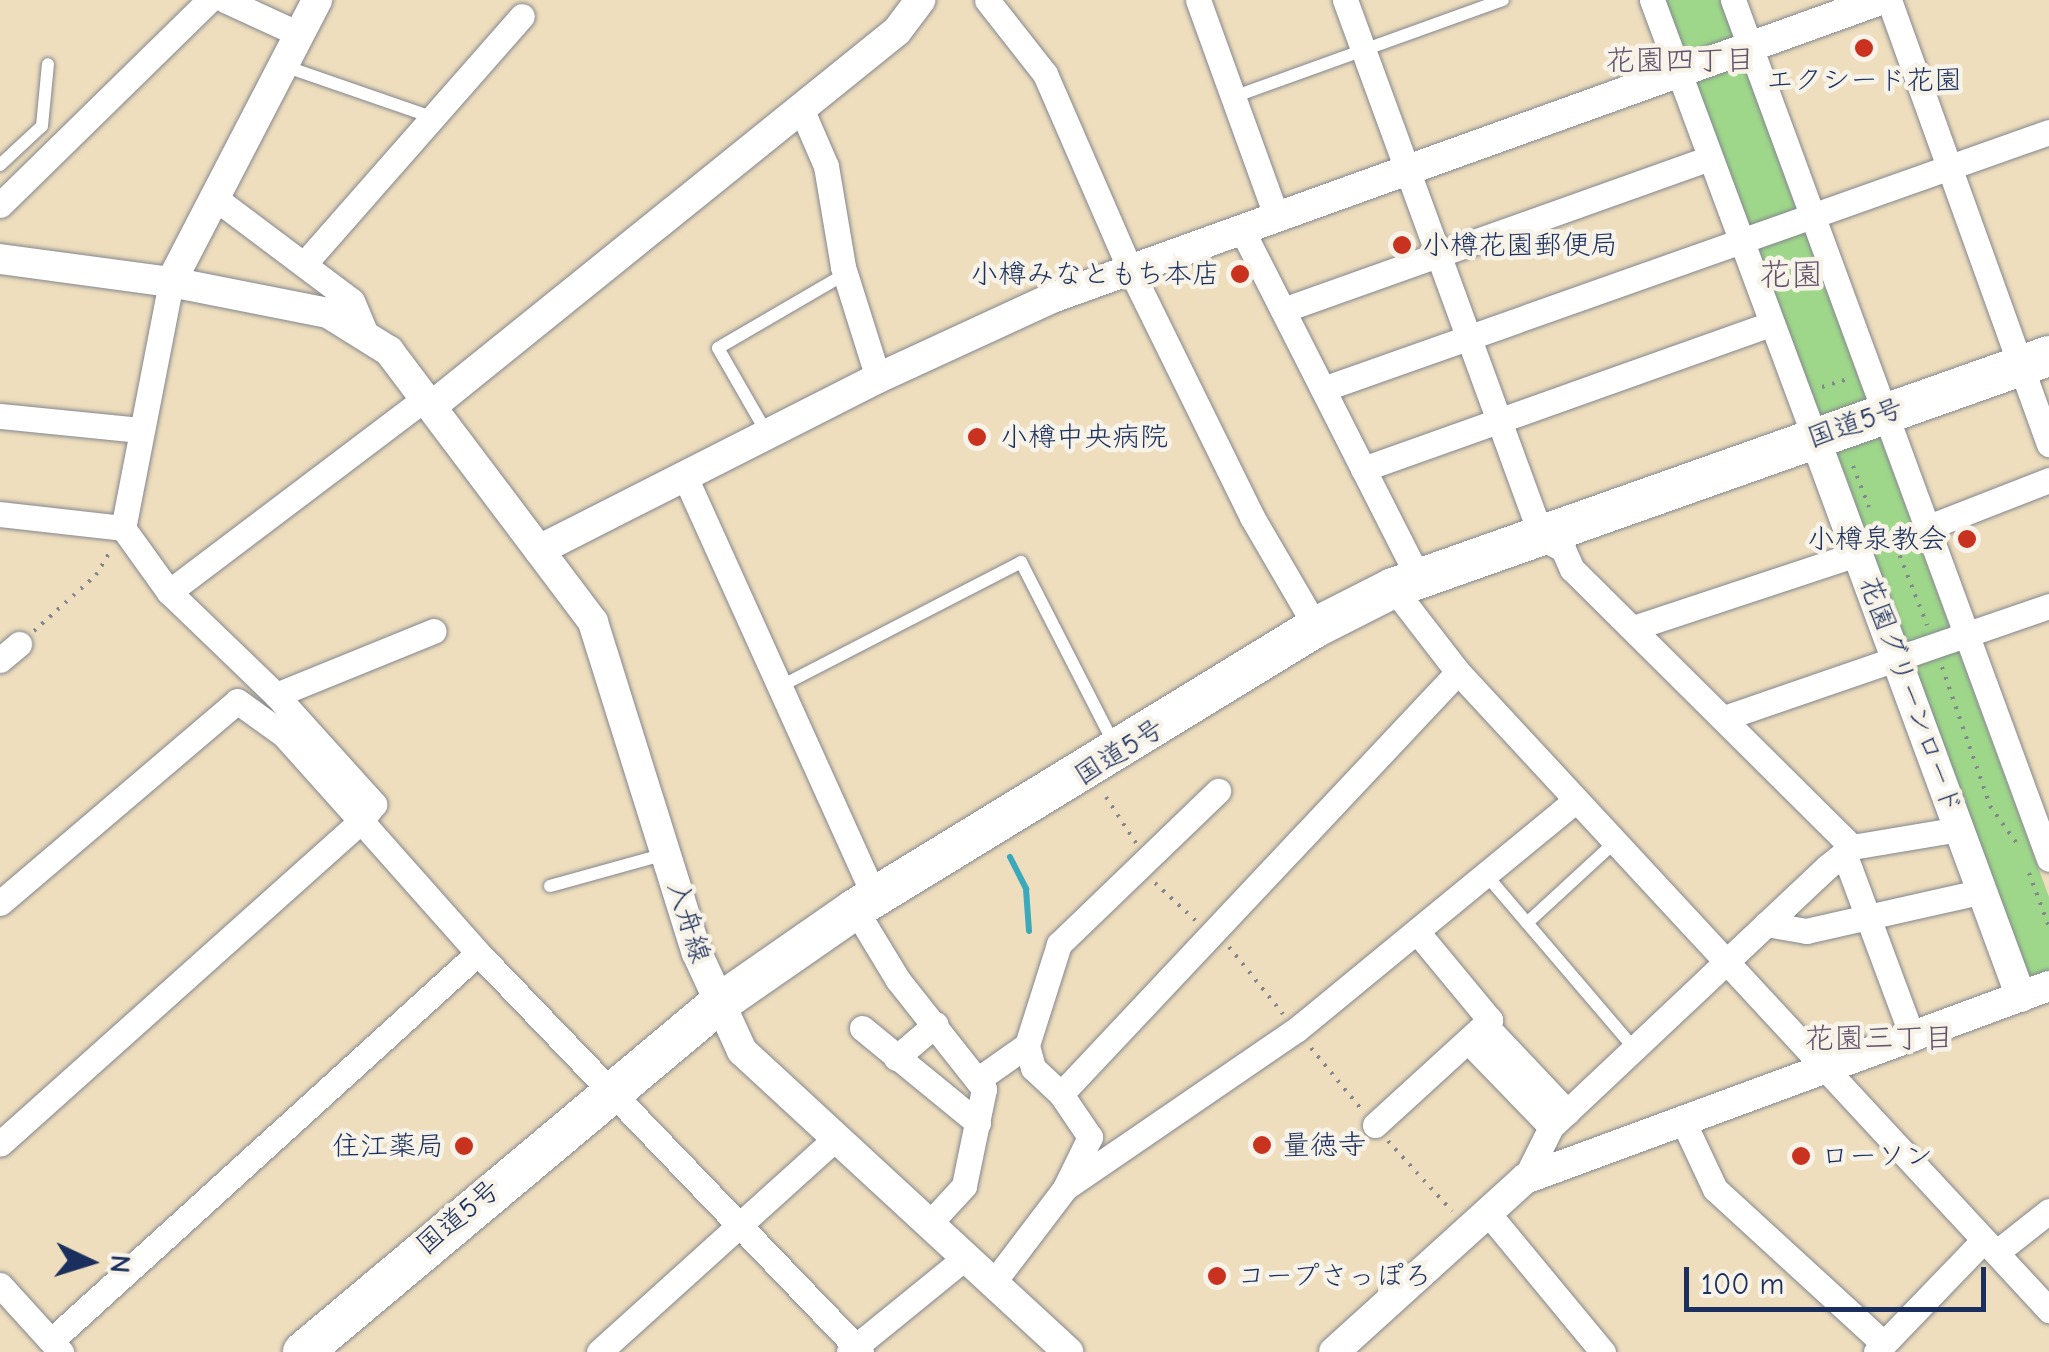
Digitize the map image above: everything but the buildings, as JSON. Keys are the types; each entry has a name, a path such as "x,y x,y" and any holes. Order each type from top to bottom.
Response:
{"highway":[{"name":"国道5号","path":"303,1352 606,1094 717,1005 865,904 1118,753 1316,627 1406,583 1821,454 1888,412 2035,361"}],"street":[{"path":"0,205 209,0"},
{"path":"225,0 299,34"},
{"path":"0,1144 360,821 374,804 276,694 169,592 123,528 171,282 317,0"},
{"path":"169,592 428,402 897,32 920,0"},
{"path":"987,0 1045,74 1129,267 1252,517 1316,627"},
{"path":"1198,0 1276,214"},
{"path":"1344,0 1542,538 1563,550 1572,569 1724,718 1848,850 1913,1039"},
{"name":"花園グリーンロード","path":"1652,0 1983,890 2035,992"},
{"path":"1733,0 1811,216 2041,808 2038,862"},
{"path":"540,550 878,378 1129,267 1880,0"},
{"path":"1889,0 1951,169 2035,361 2049,444"},
{"path":"304,264 428,116 522,16"},
{"path":"800,106 826,166 845,274 878,378"},
{"path":"1324,389 2049,132"},
{"path":"1283,310 1710,158"},
{"path":"215,198 352,301 366,334"},
{"path":"1241,228 1363,470 1406,583 1458,672 2049,1310"},
{"name":"入舟線","path":"0,259 171,282 328,313 389,351 593,622 717,1005 742,1051 1068,1352"},
{"path":"1363,470 1772,323"},
{"path":"0,416 140,430"},
{"path":"686,478 783,685 865,904 898,980 980,1078 986,1100 964,1186 929,1224"},
{"path":"1932,526 2049,480"},
{"path":"0,514 123,528"},
{"path":"1633,628 1860,553"},
{"path":"1724,718 1901,662 2049,606"},
{"path":"276,694 434,630"},
{"path":"1060,1094 1458,672"},
{"path":"0,903 237,702 283,734 606,1094 740,1226 855,1350 966,1257"},
{"path":"993,1283 1066,1188 1090,1137 1060,1094 1033,1068 1028,1045 1059,944 1218,791"},
{"path":"1066,1188 1296,1030 1418,934 1576,800"},
{"path":"1526,1179 1559,1120 1848,850 1960,828"},
{"path":"1766,924 1787,932 1872,920 1983,890"},
{"path":"1375,1125 1478,1035 1489,1014 1418,934"},
{"path":"0,1285 56,1347 478,952"},
{"path":"1334,1352 1526,1179 2035,992"},
{"path":"896,1058 936,1024"},
{"path":"862,1028 978,1123"},
{"path":"1478,1035 1559,1120"},
{"path":"980,1078 1028,1045"},
{"path":"1683,1121 1715,1190 1880,1348 1990,1247 2049,1212"},
{"path":"599,1352 835,1138"},
{"path":"1477,1220 1604,1352"}],"lane":[{"path":"1233,96 1504,0"},
{"path":"0,165 42,126 48,64"},
{"path":"283,65 428,116"},
{"path":"768,435 718,348 845,274"},
{"path":"783,685 1021,562 1118,753"},
{"path":"1527,923 1615,842"},
{"path":"550,886 668,853"},
{"path":"1488,876 1634,1048"}],"path":[{"path":"1821,454 1855,466 1876,531 1892,536 1990,806 2020,847"},
{"path":"10,652 96,575 123,528"},
{"path":"1106,796 1145,865 1215,934 1375,1125 1477,1220"},
{"path":"2038,862 2049,926"}],"green space":[{"path":"1664,0 1720,0 2049,897 2049,975 2024,976 1845,474 1809,396"}],"waterway":[{"path":"1010,857 1026,889 1029,931"}],"place":[{"name":"エクシード花園","path":"1864,48"},
{"name":"小樽花園郵便局","path":"1402,245"},
{"name":"小樽みなともち本店","path":"1240,274"},
{"name":"小樽中央病院","path":"977,437"},
{"name":"小樽泉教会","path":"1967,539"},
{"name":"量徳寺","path":"1262,1145"},
{"name":"住江薬局","path":"464,1146"},
{"name":"ローソン","path":"1801,1156"},
{"name":"コープさっぽろ","path":"1217,1276"}],"district":[{"name":"花園四丁目","path":"1680,61"},
{"name":"花園","path":"1791,275"},
{"name":"花園三丁目","path":"1879,1039"}]}
